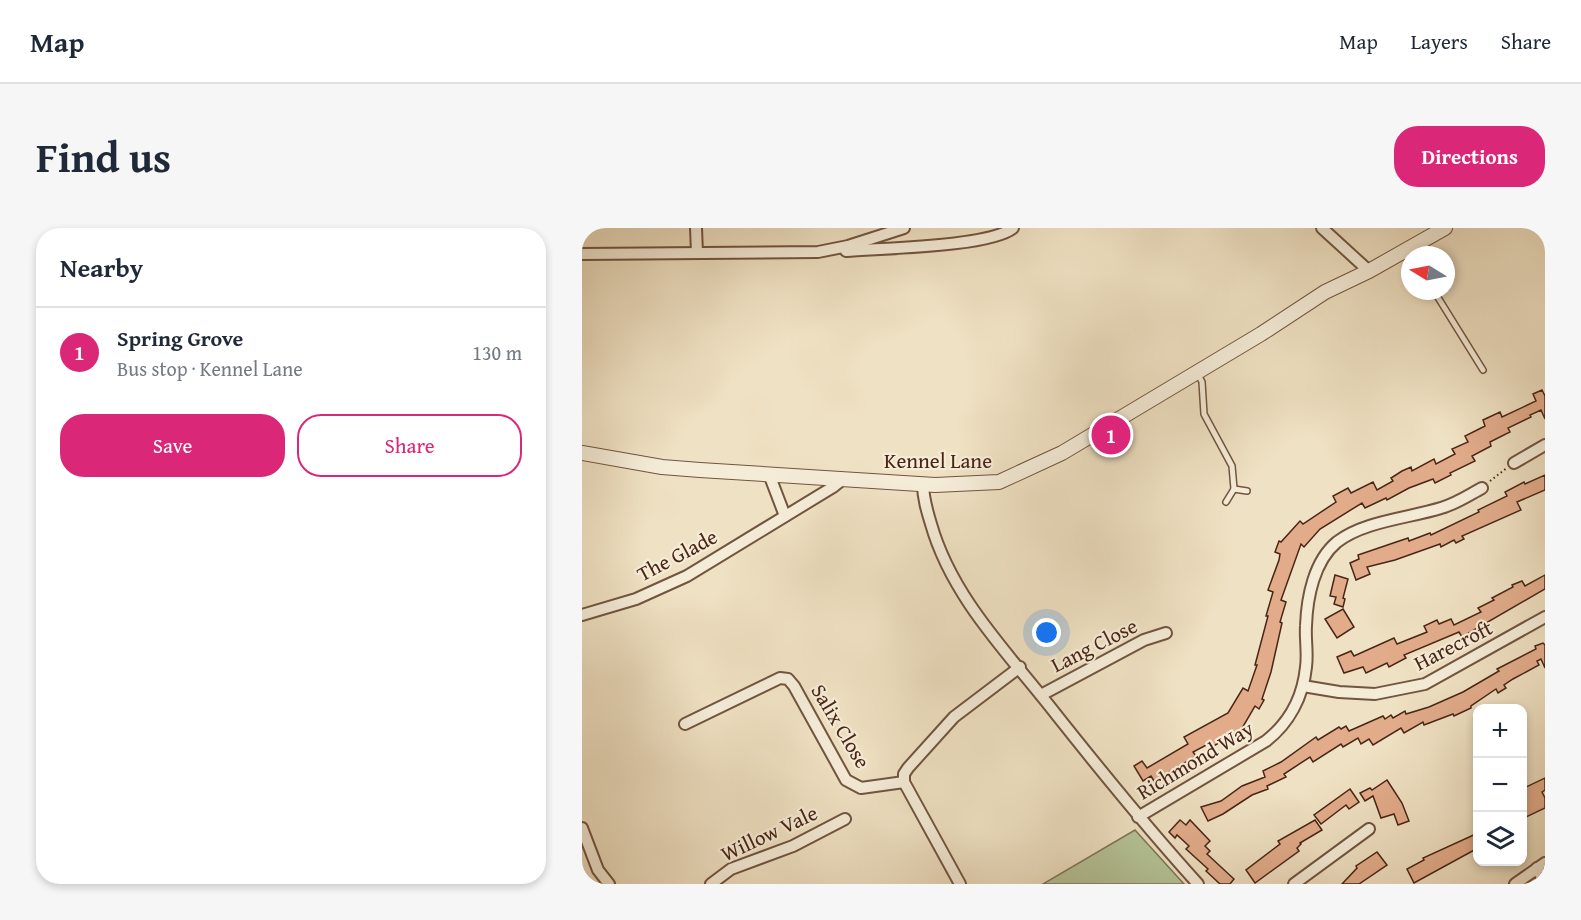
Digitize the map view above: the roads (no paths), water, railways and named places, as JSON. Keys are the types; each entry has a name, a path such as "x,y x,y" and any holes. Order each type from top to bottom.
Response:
{"street":[{"path":"696,228 697,253"},
{"path":"818,252 848,246 904,228"},
{"path":"582,254 818,252 975,241 1007,233 1013,228"},
{"path":"1322,228 1368,271"},
{"name":"Kennel Lane","path":"1418,246 1444,228"},
{"name":"Kennel Lane","path":"582,453 662,467 923,484 999,482 1062,453 1261,334 1325,292 1401,256"},
{"path":"1514,463 1545,445"},
{"path":"769,474 785,516"},
{"name":"The Glade","path":"582,615 636,599 687,576 833,487 843,478"},
{"path":"923,484 924,502 934,535 966,600 981,622 1020,667 1138,817 1198,884"},
{"name":"Richmond Way","path":"1138,817 1266,741 1279,731 1288,719 1303,686 1306,667 1307,606 1312,585 1326,554 1336,543 1361,529 1443,507 1482,488"},
{"name":"Harecroft","path":"1303,686 1339,692 1375,694 1425,684 1545,617"},
{"name":"Lang Close","path":"1041,695 1144,640 1166,633"},
{"path":"960,884 904,782 904,774 954,717 1020,667"},
{"name":"Salix Close","path":"685,724 780,678 788,680 794,686 846,780 861,788 904,782"},
{"name":"Willow Vale","path":"711,884 731,869 793,846 845,819"},
{"path":"582,828 598,870 609,884"},
{"path":"1294,884 1369,829"},
{"path":"1515,884 1541,866 1545,884"}],"lane":[{"path":"1440,300 1483,370"},
{"path":"1197,373 1202,382 1204,414 1232,466 1234,489 1226,502"},
{"path":"1234,489 1248,491"}],"place":[{"name":"Spring Grove","path":"1111,435"}]}
